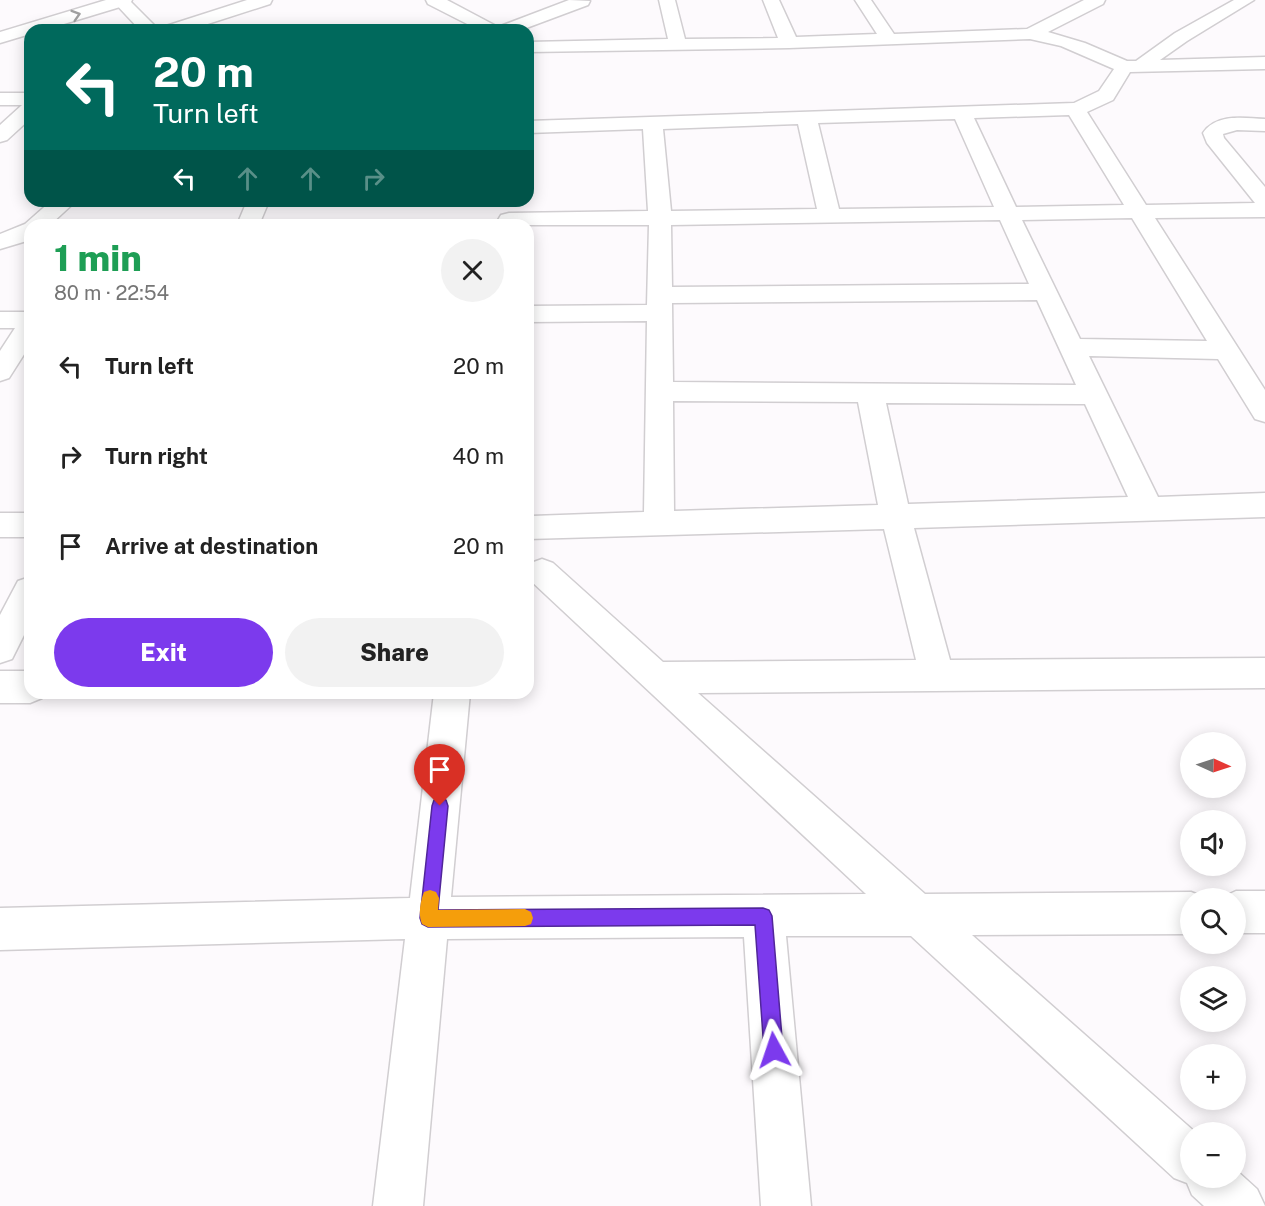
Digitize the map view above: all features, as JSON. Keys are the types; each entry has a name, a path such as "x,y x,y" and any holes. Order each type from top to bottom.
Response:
{"street":[{"path":"0,21 69,0"},
{"path":"190,24 264,0"},
{"path":"434,0 480,24"},
{"path":"520,24 582,0"},
{"path":"667,0 678,45"},
{"path":"771,0 789,43"},
{"path":"863,0 889,40"},
{"path":"1030,34 1097,0"},
{"path":"46,24 122,1 144,24"},
{"path":"534,127 1075,109 1107,97 1133,67 1238,4 1265,8"},
{"path":"0,38 24,31"},
{"path":"534,47 789,43 1030,34 1053,36 1075,43 1133,67 1265,63"},
{"path":"0,99 24,99"},
{"path":"1075,109 1226,350 1260,397"},
{"path":"962,113 1149,509"},
{"path":"0,136 24,114"},
{"path":"807,118 830,217"},
{"path":"653,123 660,218 659,524"},
{"path":"1265,125 1222,126 1215,129 1213,133 1214,139 1265,201"},
{"path":"44,219 58,207"},
{"path":"509,215 660,218 830,217 1265,210"},
{"path":"0,242 24,233"},
{"path":"534,314 659,304 1045,292"},
{"path":"0,320 24,320"},
{"path":"0,372 24,335"},
{"path":"1072,347 1226,350"},
{"path":"659,391 1095,395"},
{"path":"870,393 896,517 937,676"},
{"path":"534,527 1265,505"},
{"path":"0,525 24,525"},
{"path":"534,532 546,548 535,580 656,678 1180,1151"},
{"path":"0,648 24,602"},
{"path":"656,678 1265,673"},
{"path":"0,687 24,687"},
{"path":"398,1206 451,699"},
{"path":"1246,912 1265,912"},
{"path":"0,929 428,918 1180,913"},
{"path":"763,916 786,1206"},
{"path":"1220,1188 1240,1206"}],"slow traffic":[{"path":"430,898 428,918 525,918"}],"route":[{"path":"440,806 428,918 763,916 774,1050"}]}
